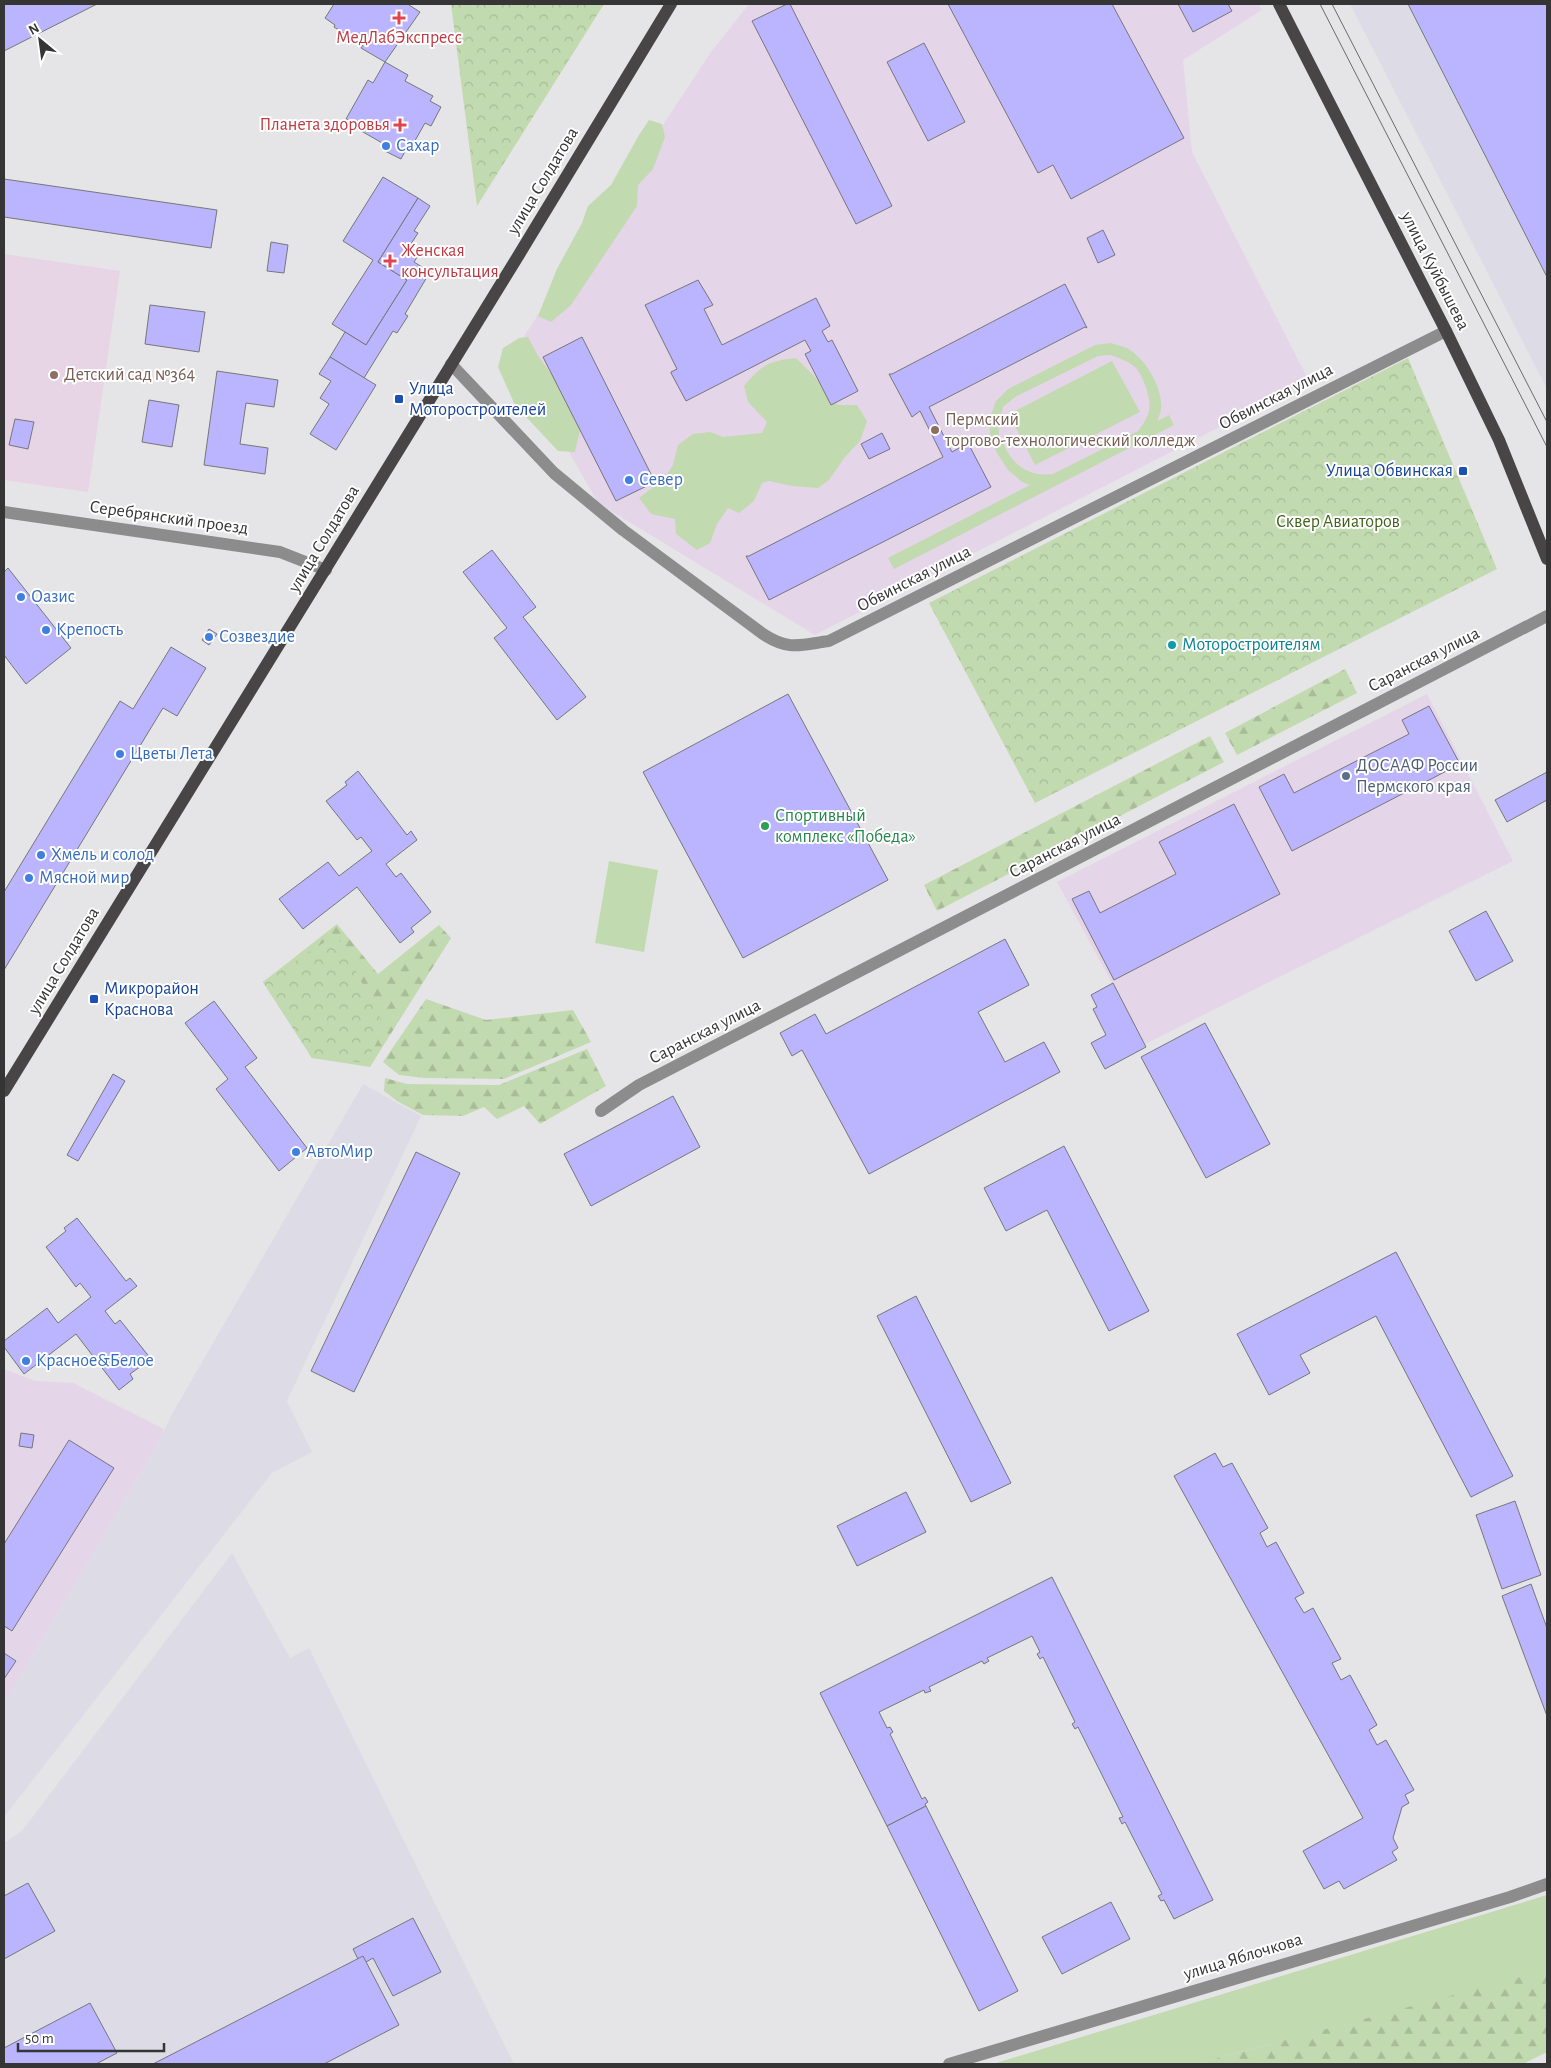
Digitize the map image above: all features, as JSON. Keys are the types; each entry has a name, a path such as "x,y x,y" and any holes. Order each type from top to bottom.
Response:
{"main road":[{"name":"улица Солдатова","path":"4,1091 326,570 671,4"},
{"name":"улица Куйбышева","path":"1279,4 1499,440 1547,559"}],"street":[{"name":"Обвинская улица","path":"451,364 554,473 623,530 763,634 789,646 829,641 1446,332"},
{"name":"Серебрянский проезд","path":"4,512 280,552 326,570"},
{"name":"Саранская улица","path":"600,1111 639,1085 1547,616"},
{"name":"улица Яблочкова","path":"949,2064 1510,1897 1547,1884"}],"shaded area":[{"path":"749,4 1258,4 1262,10 1183,60 1192,152 1309,381 815,635 598,503 513,353 711,52"},
{"path":"1350,4 1547,4 1547,389"},
{"name":"Детский сад №364","path":"4,254 120,271 88,492 4,480"},
{"path":"1427,694 1513,861 1145,1044 1057,882"},
{"path":"363,1084 421,1116 287,1401 312,1452 272,1473 4,1817 4,1704 157,1445 172,1414"},
{"path":"4,1369 35,1381 73,1383 164,1429 157,1445 4,1704"},
{"path":"232,1553 290,1658 309,1648 514,2064 4,2064 4,1843 22,1831"}],"green space":[{"path":"451,4 604,4 477,206"},
{"path":"649,120 662,124 665,137 653,169 638,185 637,206 571,305 551,322 538,316 557,269 582,223 588,206 611,185"},
{"path":"528,337 538,356 560,386 580,430 575,452 558,451 515,405 498,367 503,348 519,338"},
{"path":"1111,343 1127,348 1141,359 1152,375 1159,392 1161,409 1158,421 1169,415 1174,425 894,569 888,558 1030,485 1022,482 1008,470 997,453 990,435 990,418 996,401 1008,389 1095,345","holes":["1110,355 1126,361 1135,367 1146,388 1150,406 1145,421 1138,431 1053,474 1037,474 1023,469 1012,459 1000,437 999,424 1003,407 1015,397 1098,356"]},
{"path":"796,358 816,378 827,396 838,405 857,405 867,421 860,441 845,457 829,480 818,488 792,486 769,481 762,483 754,501 739,513 728,508 717,524 710,543 697,550 676,534 675,519 651,514 639,498 664,479 673,465 678,445 693,434 710,432 723,437 762,433 767,422 748,402 744,386 766,365"},
{"name":"Сквер Авиаторов","path":"1408,358 1497,569 1035,803 929,603"},
{"path":"1112,361 1140,412 1035,465 1009,414"},
{"path":"1345,669 1357,693 1237,755 1225,733"},
{"path":"1210,736 1224,762 937,911 924,885"},
{"path":"609,861 658,870 644,952 595,943"},
{"path":"337,924 378,974 439,925 451,938 370,1067 312,1058 263,982"},
{"path":"337,934 385,1028 365,1063 312,1058 263,982"},
{"path":"426,999 486,1020 573,1010 591,1042 504,1079 425,1078 399,1075 383,1062"},
{"path":"587,1049 606,1086 540,1124 524,1106 497,1119 484,1107 463,1116 423,1115 397,1101 384,1091 385,1078 407,1084 499,1085"},
{"path":"1547,1895 1547,1970 1543,1972 1196,2064 993,2064"},
{"path":"1547,1970 1547,2052 1523,2064 1196,2064"}],"building":[{"path":"97,4 4,51 4,5"},
{"path":"334,4 410,4 420,12 385,62 361,48 363,45 334,27 335,25 325,18"},
{"path":"790,4 892,206 856,224 752,21"},
{"path":"948,4 1112,4 1184,138 1071,199 1053,165 1038,173"},
{"path":"1178,4 1228,4 1232,11 1193,32"},
{"path":"1408,4 1547,4 1547,277"},
{"path":"924,43 965,122 928,141 887,62"},
{"path":"385,62 408,75 405,81 433,96 430,101 441,107 431,126 425,123 412,146 409,144 401,159 381,149 384,144 356,128 357,125 346,119 368,80 373,83"},
{"path":"383,177 418,198 378,262 407,280 366,345 332,324 373,260 343,241"},
{"path":"4,179 217,210 211,248 4,217"},
{"path":"418,198 430,206 414,231 418,233 409,247 419,254 414,262 430,272 405,314 408,316 397,333 393,331 364,378 330,357 345,332 366,345 407,280 378,262"},
{"path":"1103,230 1115,255 1098,263 1087,238"},
{"path":"271,242 288,245 284,273 267,271"},
{"path":"698,280 713,305 704,309 722,345 816,298 830,326 822,331 828,342 832,340 858,391 831,405 805,354 811,351 805,340 686,401 671,373 677,369 645,305"},
{"name":"Пермский торгово-технологический колледж","path":"1065,284 1087,328 1085,327 929,407 952,452 968,443 991,487 769,600 746,556 943,457 920,411 912,417 889,374"},
{"path":"150,305 205,312 199,352 145,344"},
{"path":"582,337 655,482 616,501 543,357"},
{"path":"330,357 376,385 336,450 310,434 329,404 320,398 331,381 319,374"},
{"path":"217,371 278,380 274,407 246,403 240,444 268,448 265,474 204,465"},
{"path":"149,400 179,405 172,447 142,442"},
{"path":"15,419 34,422 28,449 9,445"},
{"path":"882,433 890,449 869,459 861,444"},
{"path":"492,550 536,607 523,617 586,697 557,720 494,638 507,628 463,572"},
{"path":"8,568 71,648 26,684 4,655 4,572"},
{"path":"209,629 217,634 209,645 202,640"},
{"path":"171,647 206,668 177,716 163,708 4,970 4,892 120,701 133,709"},
{"name":"Спортивный комплекс «Победа»","path":"788,694 888,880 743,958 643,772"},
{"path":"1429,706 1460,764 1292,851 1259,787 1284,774 1294,793 1409,734 1402,720"},
{"path":"358,771 407,835 411,831 417,840 386,864 396,877 401,873 431,912 411,928 414,932 400,943 357,887 303,929 279,899 328,862 339,876 372,851 361,837 357,840 326,801 347,785 345,782"},
{"path":"1547,772 1547,800 1507,822 1495,800"},
{"path":"1234,804 1280,894 1114,980 1072,899 1089,891 1100,913 1176,874 1159,842"},
{"path":"1486,911 1513,961 1476,981 1449,931"},
{"path":"1005,939 1029,985 978,1012 1005,1062 1044,1042 1060,1072 869,1174 802,1050 792,1056 780,1033 815,1014 826,1034"},
{"path":"1113,983 1146,1047 1105,1069 1091,1043 1106,1035 1093,1009 1097,1007 1091,995"},
{"path":"214,1001 257,1058 245,1067 307,1148 279,1171 216,1089 228,1079 185,1023"},
{"path":"1205,1023 1270,1144 1206,1178 1141,1057"},
{"path":"113,1074 125,1081 78,1161 67,1155"},
{"path":"673,1096 700,1147 591,1206 564,1154"},
{"path":"1064,1146 1149,1311 1109,1331 1047,1210 1006,1231 984,1188"},
{"path":"416,1152 460,1173 354,1392 311,1371"},
{"path":"77,1218 126,1281 130,1278 137,1286 105,1311 115,1324 120,1320 151,1359 130,1374 133,1379 119,1390 76,1334 24,1374 4,1347 4,1341 47,1308 58,1323 91,1297 80,1283 76,1287 46,1247 66,1231 64,1228"},
{"path":"1396,1252 1513,1476 1471,1497 1376,1316 1300,1355 1310,1373 1269,1395 1237,1334"},
{"path":"916,1296 1011,1483 971,1502 877,1316"},
{"path":"21,1433 34,1435 32,1448 19,1446"},
{"path":"69,1440 114,1468 12,1631 4,1626 4,1544"},
{"path":"1215,1453 1223,1467 1232,1463 1268,1528 1260,1533 1267,1547 1276,1542 1304,1593 1295,1598 1304,1613 1313,1608 1341,1659 1332,1663 1341,1680 1350,1675 1377,1725 1369,1730 1377,1745 1386,1740 1414,1790 1405,1795 1409,1803 1402,1807 1393,1838 1398,1848 1392,1852 1397,1860 1344,1889 1339,1881 1324,1889 1303,1851 1363,1818 1174,1476"},
{"path":"906,1492 926,1532 857,1566 837,1526"},
{"path":"1515,1501 1541,1575 1502,1589 1476,1515"},
{"path":"1052,1577 1213,1900 1174,1919 1164,1900 1161,1901 1158,1896 1162,1894 1125,1822 1122,1824 1119,1818 1123,1817 1078,1727 1075,1729 1072,1724 1075,1722 1043,1657 1040,1659 1037,1654 1040,1652 1032,1636 987,1658 989,1661 984,1664 982,1661 929,1687 931,1691 925,1693 924,1690 879,1712 887,1728 890,1727 893,1732 890,1734 922,1799 925,1797 928,1802 925,1804 926,1806 887,1826 820,1693"},
{"path":"1531,1584 1547,1628 1547,1716 1502,1596"},
{"path":"4,1653 16,1661 4,1679"},
{"path":"926,1806 1018,1991 979,2011 887,1826"},
{"path":"28,1883 55,1931 4,1959 4,1896"},
{"path":"1111,1902 1130,1939 1062,1974 1042,1937"},
{"path":"413,1918 441,1972 393,1996 373,1958 361,1965 353,1949"},
{"path":"363,1956 399,2025 324,2064 153,2064"},
{"path":"90,2003 117,2053 96,2064 4,2064 4,2048"}],"tram line":[{"path":"1320,4 1547,447"},
{"path":"1332,4 1547,422"}],"place":[{"name":"МедЛабЭкспресс","path":"399,18"},
{"name":"Планета здоровья","path":"400,125"},
{"name":"Сахар","path":"386,146"},
{"name":"Женская консультация","path":"390,261"},
{"name":"Детский сад №364","path":"54,375"},
{"name":"Улица Моторостроителей","path":"399,399"},
{"name":"Пермский торгово-технологический колледж","path":"935,430"},
{"name":"Улица Обвинская","path":"1463,471"},
{"name":"Север","path":"629,480"},
{"name":"Оазис","path":"21,597"},
{"name":"Крепость","path":"46,630"},
{"name":"Созвездие","path":"209,637"},
{"name":"Моторостроителям","path":"1172,645"},
{"name":"Цветы Лета","path":"120,754"},
{"name":"ДОСААФ России Пермского края","path":"1346,776"},
{"name":"Спортивный комплекс «Победа»","path":"765,826"},
{"name":"Хмель и солод","path":"41,855"},
{"name":"Мясной мир","path":"29,878"},
{"name":"Микрорайон Краснова","path":"94,999"},
{"name":"АвтоМир","path":"296,1152"},
{"name":"Красное&Белое","path":"26,1361"}]}
